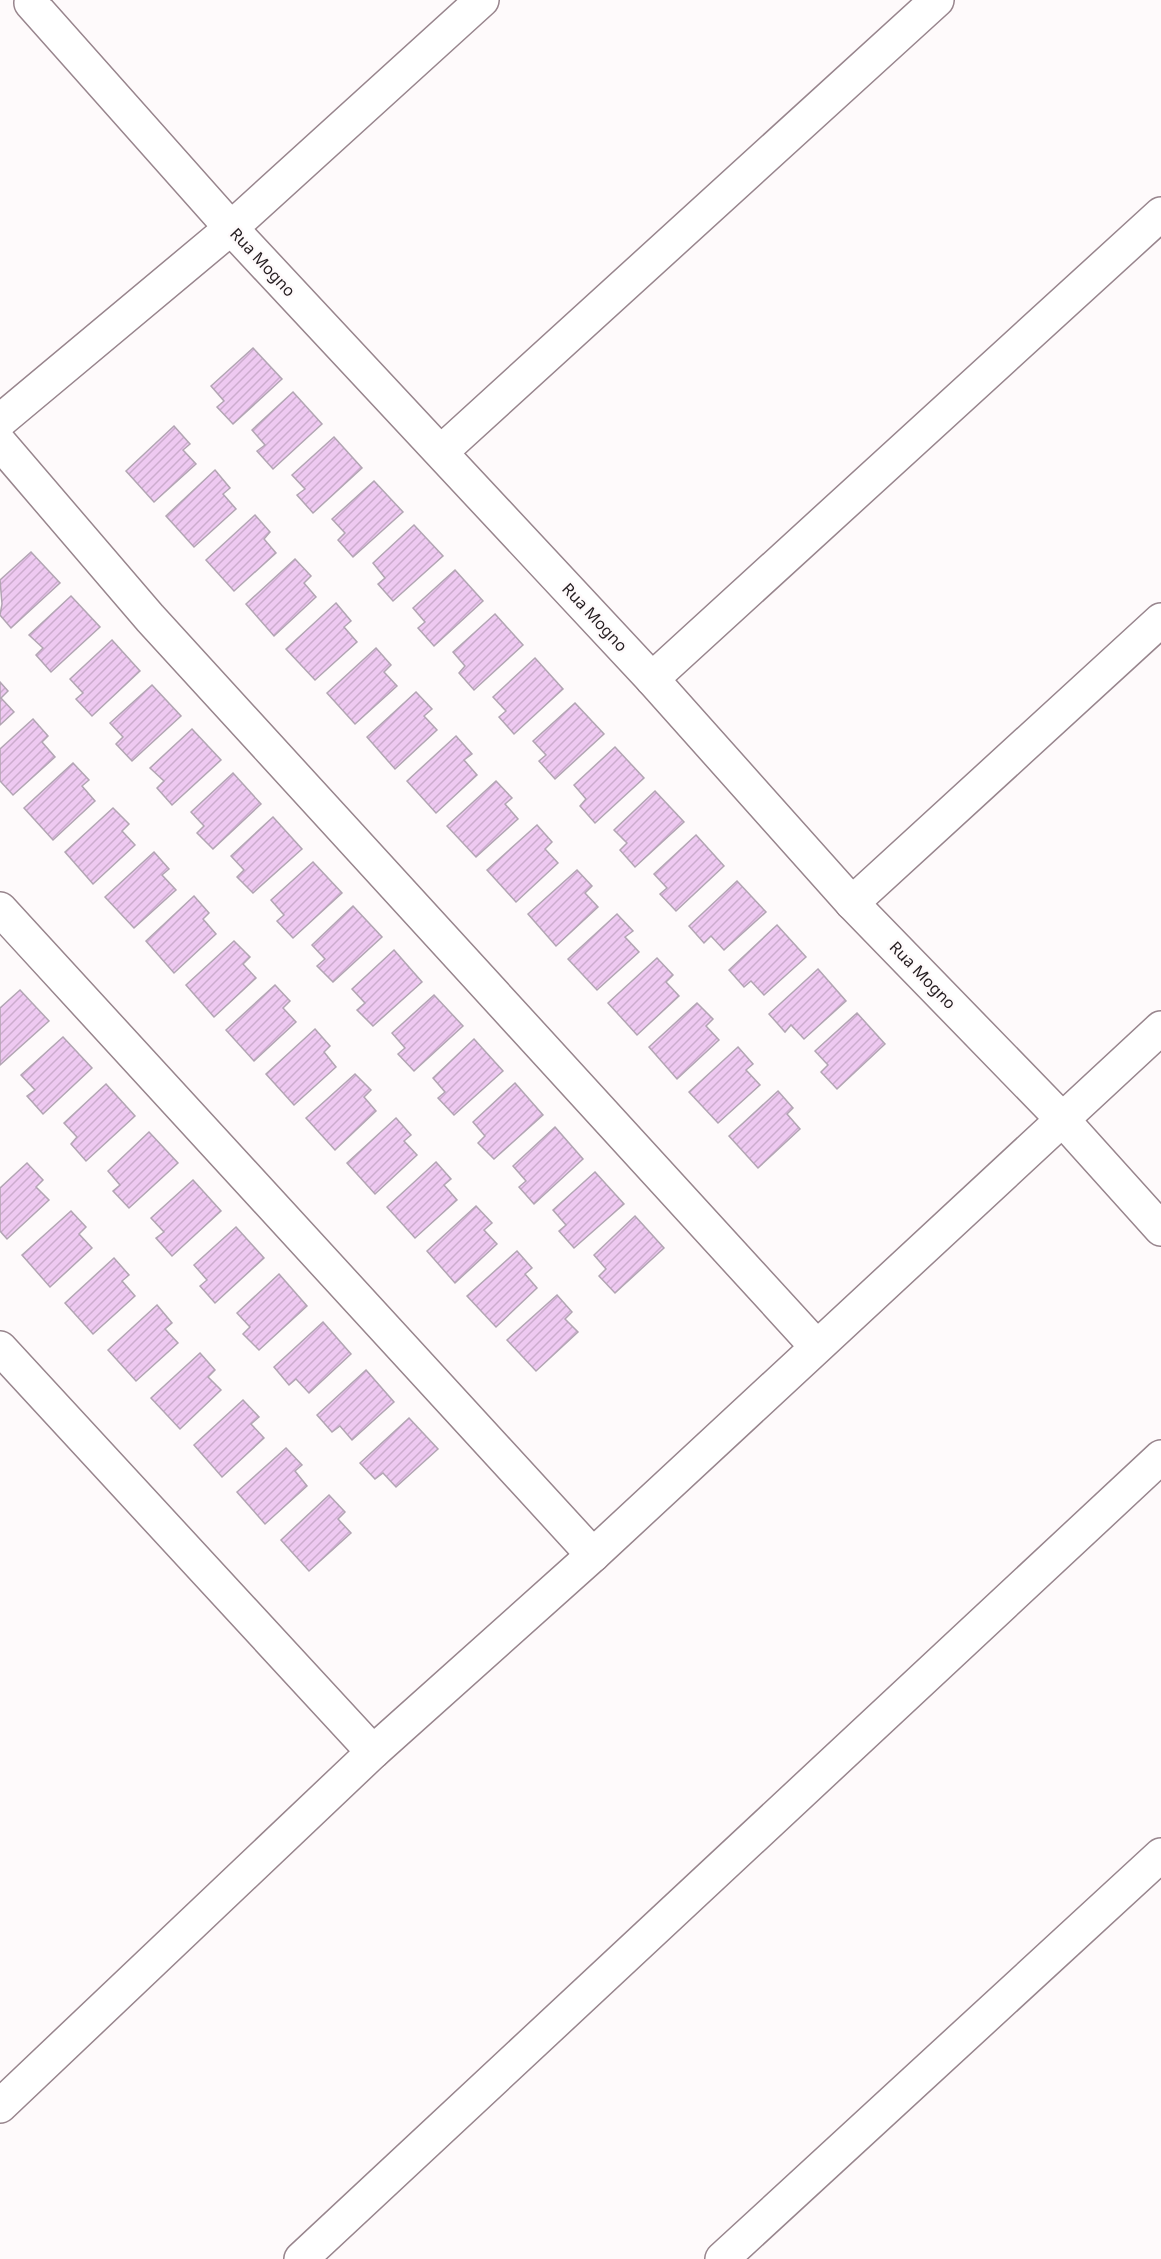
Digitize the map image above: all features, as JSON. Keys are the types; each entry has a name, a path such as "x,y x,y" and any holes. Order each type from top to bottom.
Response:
{"street":[{"path":"0,421 231,228 482,0"},
{"path":"441,452 937,0"},
{"name":"Rua Mogno","path":"32,1 231,228 652,679 852,903 1062,1119 1161,1229"},
{"path":"652,679 1161,214"},
{"path":"0,442 150,618 816,1346"},
{"path":"852,903 1161,620"},
{"path":"0,909 593,1555"},
{"path":"0,2106 373,1752 593,1555 1161,1028"},
{"path":"0,1348 373,1752"},
{"path":"301,2259 1161,1457"},
{"path":"722,2259 1161,1855"}],"building":[{"path":"253,348 282,379 233,424 217,407 224,401 211,386"},
{"path":"293,392 322,424 273,469 257,451 265,445 252,430"},
{"path":"174,426 190,444 183,450 196,464 154,502 126,471"},
{"path":"334,437 362,468 313,513 297,495 305,489 292,475"},
{"path":"215,470 230,488 223,494 236,509 194,547 166,516"},
{"path":"374,481 403,512 353,557 338,540 345,533 332,519"},
{"path":"255,515 270,532 264,539 276,553 234,591 206,560"},
{"path":"414,525 443,556 393,601 378,584 385,578 373,563"},
{"path":"31,552 60,583 11,628 0,615 2,604 0,580"},
{"path":"295,559 311,576 304,583 316,597 274,636 246,604"},
{"path":"455,570 483,601 434,646 418,628 425,622 413,608"},
{"path":"71,596 100,627 51,672 36,655 43,648 29,635"},
{"path":"336,603 351,621 344,627 357,642 315,680 286,649"},
{"path":"495,614 523,645 474,690 459,673 465,666 453,652"},
{"path":"112,640 140,671 92,716 76,699 83,693 70,679"},
{"path":"376,648 391,665 384,672 397,686 355,724 327,693"},
{"path":"535,658 563,689 514,734 499,717 506,711 493,697"},
{"path":"0,682 8,691 1,698 14,712 0,725"},
{"path":"152,685 181,716 132,761 116,744 123,737 110,723"},
{"path":"416,692 432,709 424,716 437,730 395,769 367,737"},
{"path":"575,703 604,734 555,779 539,761 546,755 533,741"},
{"path":"33,719 48,736 42,742 55,757 13,795 0,781 0,749"},
{"path":"192,729 221,760 172,805 157,788 164,781 150,768"},
{"path":"456,736 472,754 464,760 477,775 436,813 407,781"},
{"path":"615,747 644,778 595,823 580,806 586,799 574,785"},
{"path":"73,763 89,780 82,786 95,801 53,840 24,808"},
{"path":"233,773 261,804 213,849 197,833 204,826 191,812"},
{"path":"496,781 512,798 505,804 518,819 476,857 447,826"},
{"path":"655,791 684,822 635,867 620,850 627,843 614,830"},
{"path":"113,808 129,824 122,831 135,845 93,884 65,852"},
{"path":"273,817 302,849 253,893 237,877 244,870 231,856"},
{"path":"537,825 552,842 545,849 558,863 516,902 487,870"},
{"path":"696,835 724,866 676,911 660,894 667,888 654,874"},
{"path":"154,852 169,869 162,875 176,890 134,928 105,897"},
{"path":"313,862 342,893 293,938 277,921 284,915 271,900"},
{"path":"577,870 592,886 585,893 598,907 556,946 528,914"},
{"path":"737,881 766,912 724,950 711,936 704,943 689,926"},
{"path":"194,896 209,913 203,919 216,934 174,973 146,941"},
{"path":"353,906 382,937 333,982 317,966 325,959 312,945"},
{"path":"617,914 633,931 625,937 639,952 597,990 568,959"},
{"path":"777,925 806,957 764,995 751,981 744,987 729,970"},
{"path":"234,941 250,957 243,964 256,978 214,1017 186,985"},
{"path":"394,950 422,982 373,1026 357,1010 365,1003 352,989"},
{"path":"657,958 673,975 666,982 679,996 637,1035 608,1003"},
{"path":"818,969 846,1001 804,1039 791,1025 785,1032 769,1014"},
{"path":"275,985 290,1001 283,1008 296,1022 254,1061 226,1030"},
{"path":"20,990 49,1021 0,1065 0,1008"},
{"path":"434,995 463,1026 414,1071 398,1054 405,1048 392,1033"},
{"path":"697,1003 713,1019 706,1026 719,1040 677,1079 649,1047"},
{"path":"857,1013 885,1044 837,1089 821,1072 828,1065 815,1051"},
{"path":"315,1029 330,1046 324,1052 336,1067 294,1105 266,1074"},
{"path":"63,1037 92,1068 43,1114 27,1096 35,1090 21,1075"},
{"path":"474,1039 503,1071 454,1115 438,1098 445,1092 433,1078"},
{"path":"738,1047 753,1064 746,1070 760,1085 718,1123 689,1092"},
{"path":"355,1074 371,1090 364,1097 376,1111 335,1150 306,1118"},
{"path":"515,1083 543,1115 494,1159 478,1143 485,1136 473,1122"},
{"path":"106,1084 135,1116 86,1161 71,1144 77,1137 64,1123"},
{"path":"778,1091 793,1108 787,1114 800,1129 758,1168 729,1136"},
{"path":"396,1118 411,1135 404,1141 417,1155 375,1194 347,1163"},
{"path":"555,1127 583,1159 534,1204 519,1187 526,1181 513,1166"},
{"path":"149,1132 178,1163 129,1208 113,1191 120,1185 108,1171"},
{"path":"436,1162 451,1179 444,1185 457,1200 415,1238 387,1207"},
{"path":"27,1163 43,1180 36,1187 49,1200 7,1239 0,1231 0,1188"},
{"path":"595,1172 624,1204 574,1248 559,1231 566,1225 553,1210"},
{"path":"193,1180 221,1211 172,1256 156,1238 164,1232 151,1218"},
{"path":"476,1206 492,1223 484,1230 497,1244 455,1283 427,1251"},
{"path":"71,1211 86,1227 79,1234 92,1248 50,1287 22,1255"},
{"path":"635,1216 664,1248 615,1293 599,1276 606,1269 594,1255"},
{"path":"236,1227 264,1258 215,1303 200,1286 207,1280 194,1265"},
{"path":"517,1251 532,1268 525,1274 537,1288 496,1327 467,1296"},
{"path":"114,1258 129,1275 122,1281 135,1296 93,1334 65,1303"},
{"path":"279,1274 307,1306 259,1350 243,1334 250,1327 237,1313"},
{"path":"557,1295 572,1312 565,1319 578,1332 536,1371 507,1340"},
{"path":"157,1305 172,1323 165,1329 178,1343 136,1381 108,1350"},
{"path":"323,1322 351,1354 309,1393 296,1379 289,1385 274,1367"},
{"path":"200,1353 215,1370 208,1377 221,1390 180,1429 151,1398"},
{"path":"366,1370 394,1402 352,1440 340,1426 332,1432 317,1415"},
{"path":"243,1400 259,1417 251,1424 264,1438 222,1477 194,1445"},
{"path":"409,1418 438,1449 396,1487 383,1473 375,1479 360,1463"},
{"path":"286,1448 302,1465 295,1471 307,1486 265,1524 237,1492"},
{"path":"329,1495 345,1512 338,1519 351,1533 309,1571 281,1540"}]}
